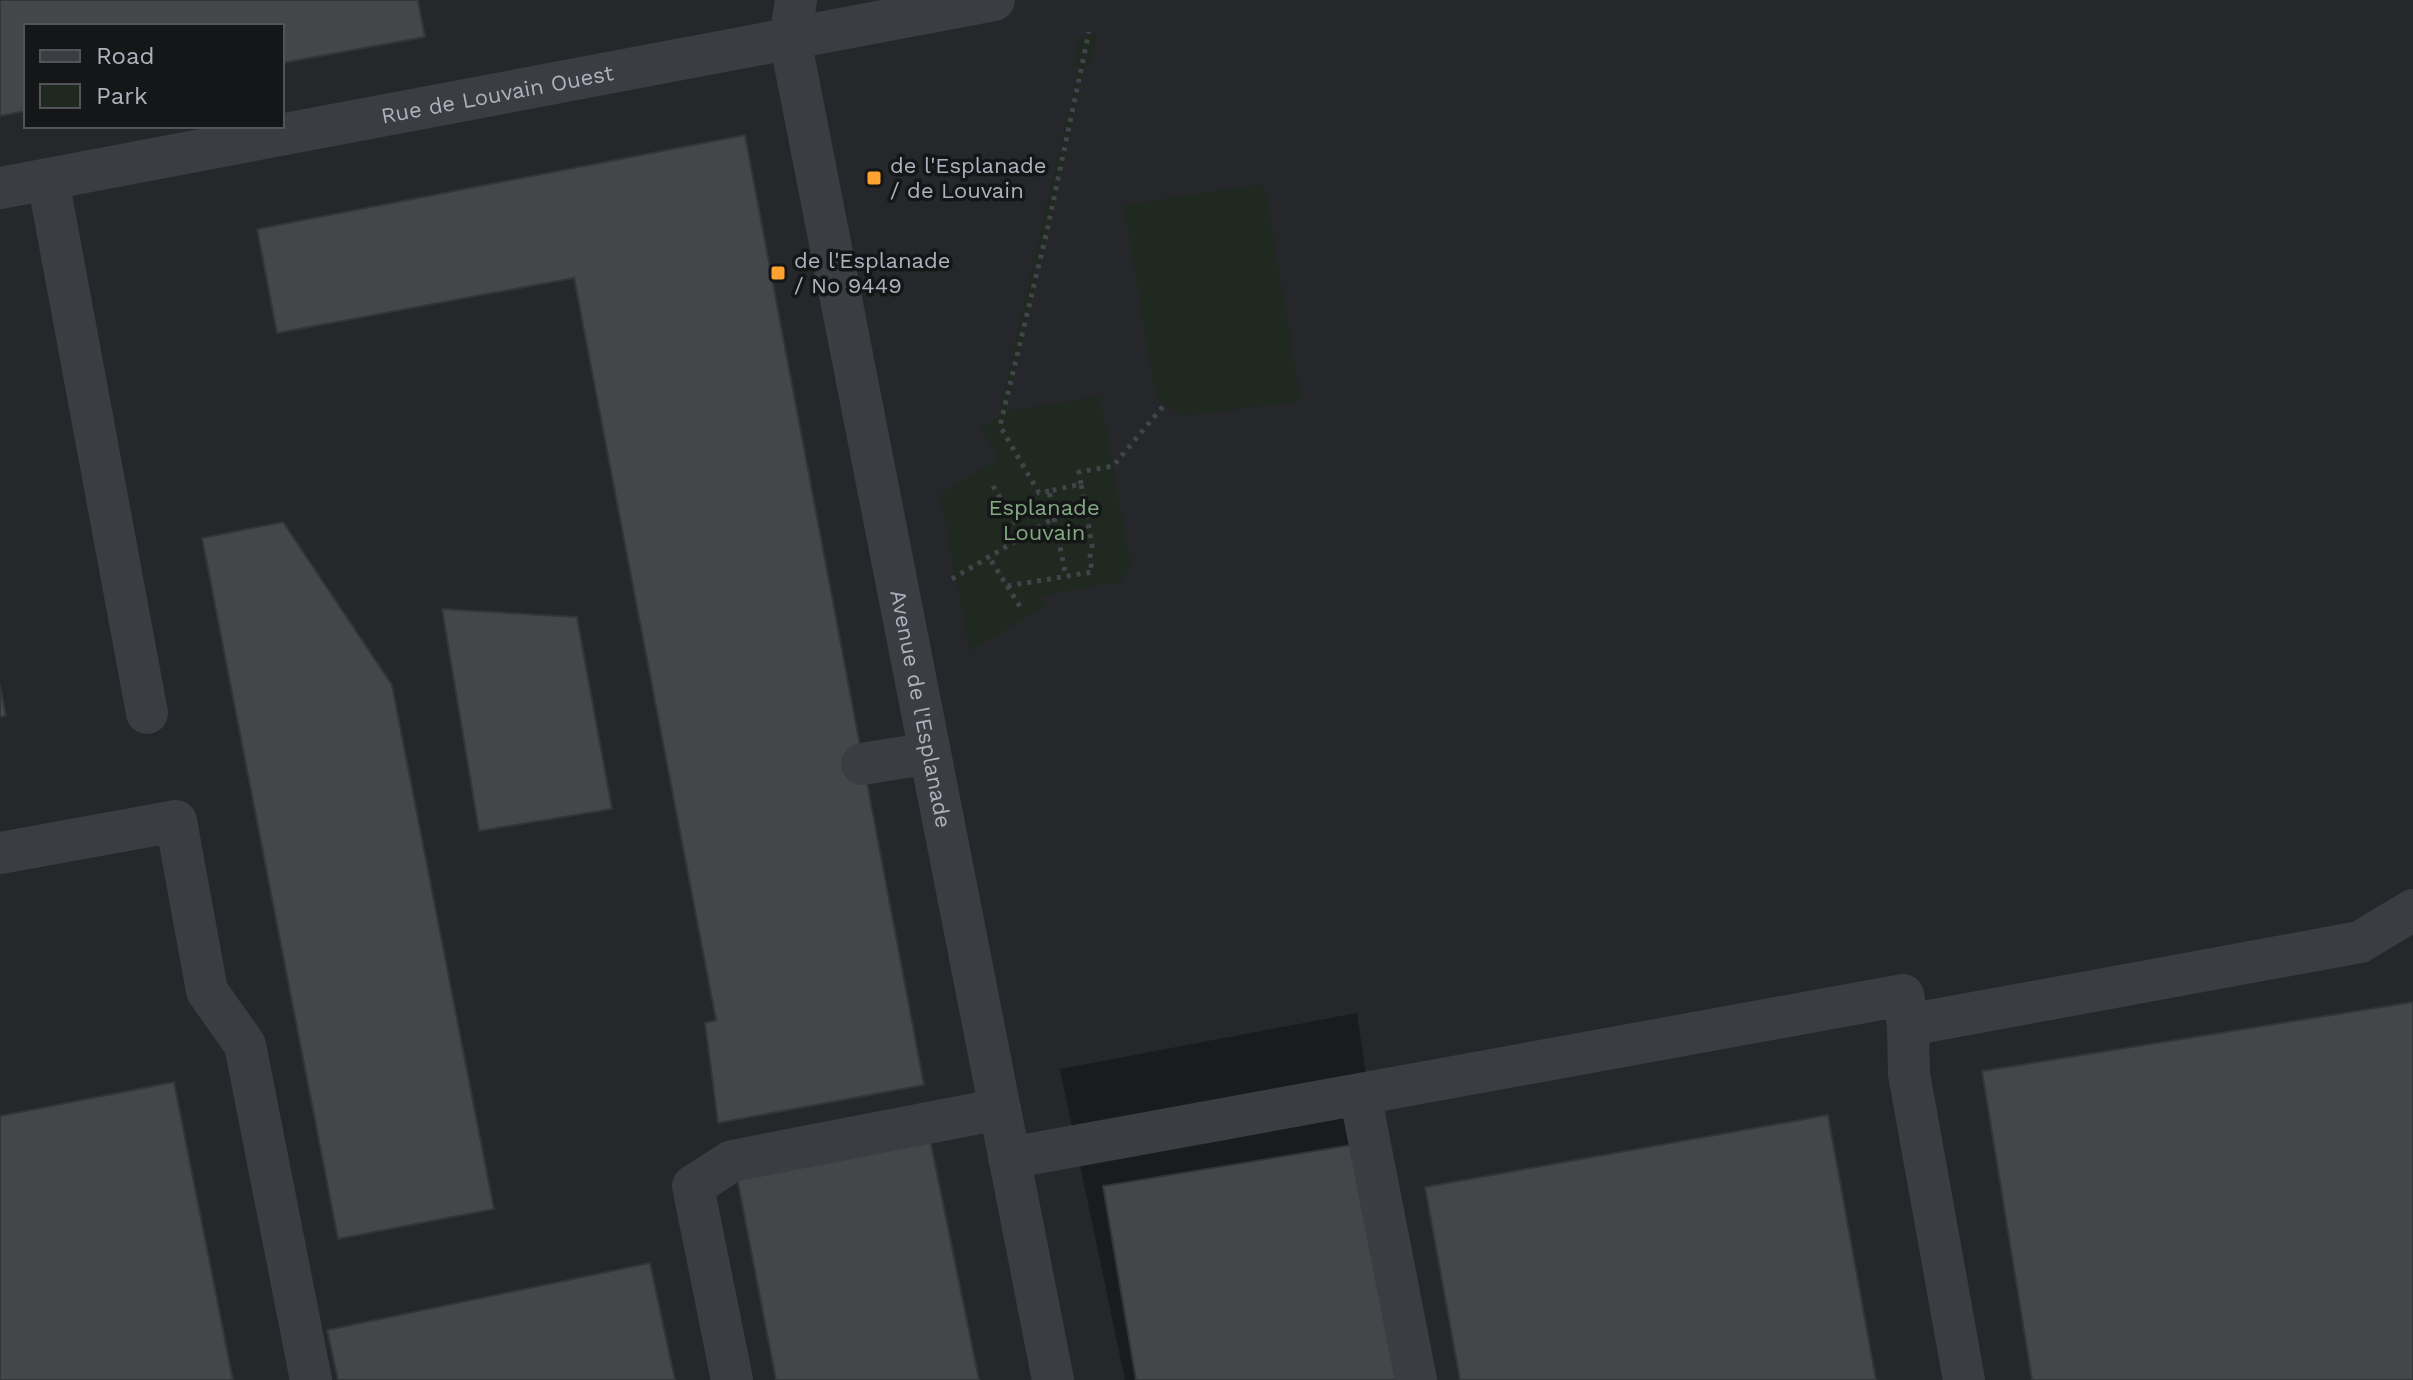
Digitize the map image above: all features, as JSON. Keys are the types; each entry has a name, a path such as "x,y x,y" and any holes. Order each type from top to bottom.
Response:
{"street":[{"name":"Rue de Louvain Ouest","path":"0,188 793,20 994,0"},
{"name":"Avenue de l'Esplanade","path":"793,20 928,741 1053,1380"},
{"path":"48,180 147,713"},
{"path":"860,752 928,741"},
{"path":"0,853 176,821 207,991 245,1045 311,1380"},
{"path":"1908,1025 2360,942 2413,910"},
{"path":"1009,1158 1903,995 1908,1025 1909,1074 1964,1380"},
{"path":"1360,1094 1416,1380"},
{"path":"732,1380 693,1186 732,1161 1000,1109"}],"path":[{"path":"1081,484 1039,493 1000,426 1047,231 1089,32"},
{"path":"1007,586 1092,572 1092,545 1079,472 1113,466 1165,404"},
{"path":"993,486 1023,536"},
{"path":"1049,491 1066,576"},
{"path":"952,579 1054,518"},
{"path":"989,557 1021,608"}],"shaded area":[{"path":"0,0 2413,0 2413,1380 1410,1380 1357,1013 1060,1069 1125,1380 0,1380"}],"green space":[{"name":"Esplanade Louvain","path":"1097,33 1089,66 1085,66 1006,411 1100,396 1131,567 1118,585 1098,585 1041,596 1046,606 970,651 940,495 998,459 981,428 998,418 1079,65 1074,64 1080,38"},
{"path":"1264,184 1301,401 1182,416 1156,398 1124,205"}],"building":[{"path":"0,0 418,0 425,37 284,63 284,24 24,24 24,111 0,116"},
{"path":"745,135 924,1085 718,1123 705,1023 716,1020 574,278 277,333 257,229"},
{"path":"283,522 392,685 494,1209 338,1239 202,538"},
{"path":"442,609 577,617 612,809 479,831"},
{"path":"0,685 6,716 0,717"},
{"path":"2413,1002 2413,1380 2032,1380 1982,1071"},
{"path":"174,1082 233,1380 0,1380 0,1116"},
{"path":"1828,1115 1876,1380 1460,1380 1425,1187"},
{"path":"930,1139 979,1380 776,1380 737,1178"},
{"path":"1358,1144 1398,1380 1136,1380 1103,1186"},
{"path":"650,1263 675,1380 338,1380 327,1330"}],"place":[{"name":"de l'Esplanade / de Louvain","path":"874,178"},
{"name":"de l'Esplanade / No 9449","path":"778,273"}]}
